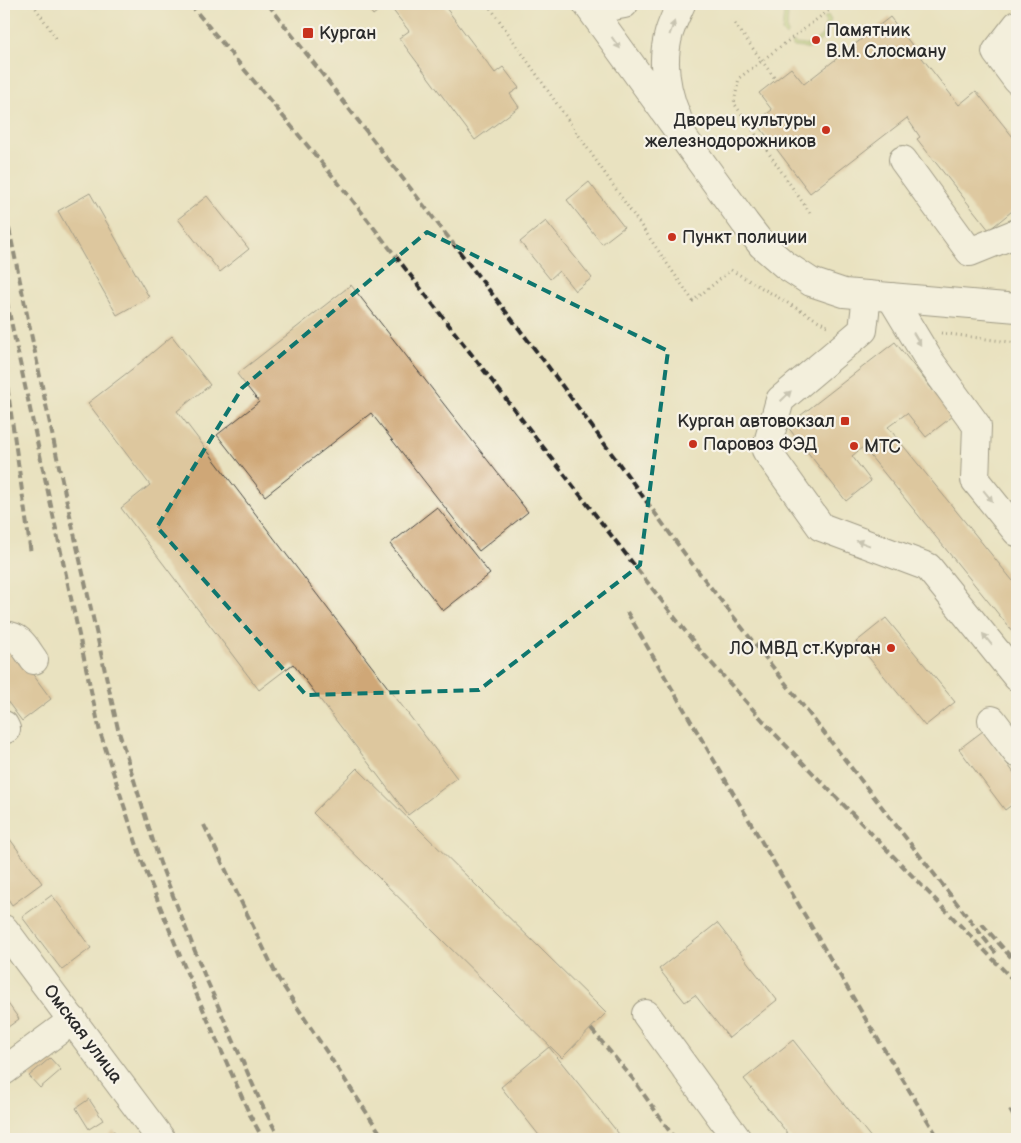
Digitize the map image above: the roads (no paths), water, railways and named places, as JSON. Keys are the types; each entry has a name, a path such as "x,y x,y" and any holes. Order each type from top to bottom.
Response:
{"main road":[{"path":"587,4 745,223 762,244 785,265 811,282 844,293 1017,308"},
{"path":"602,4 608,7 624,4"},
{"path":"681,4 669,33 665,64 669,97 686,142"},
{"path":"1017,24 996,52 1017,80"},
{"path":"902,160 970,252 1017,233"},
{"path":"879,296 863,330 780,400 766,450 821,527 928,567 1017,677"},
{"path":"879,296 977,426 975,480 1017,532"},
{"path":"4,636 11,636 19,640 34,660"},
{"path":"992,720 1017,753"},
{"name":"Омская улица","path":"4,929 161,1139"},
{"path":"646,1014 737,1139"},
{"path":"4,1071 73,1020"}],"railway":[{"path":"190,4 350,197 699,649 775,734 1017,984"},
{"path":"268,4 547,365 687,557 998,956"},
{"path":"4,205 58,462 118,729 160,863 204,974 261,1103 280,1139"},
{"path":"4,289 100,732 143,864 187,973 249,1113 263,1139"},
{"path":"4,364 31,554"},
{"path":"627,612 868,1023 939,1139"},
{"path":"204,825 278,978 384,1139"},
{"path":"982,924 1017,964"},
{"path":"591,1029 633,1079 675,1139"},
{"path":"1010,1110 1017,1122"}],"place":[{"name":"Курган","path":"308,33"},
{"name":"Памятник В.М. Слосману","path":"816,40"},
{"name":"Дворец культуры железнодорожников","path":"826,130"},
{"name":"Пункт полиции","path":"672,237"},
{"name":"Курган автовокзал","path":"845,421"},
{"name":"Паровоз ФЭД","path":"693,444"},
{"name":"МТС","path":"854,446"},
{"name":"ЛО МВД ст.Курган","path":"891,648"}]}
